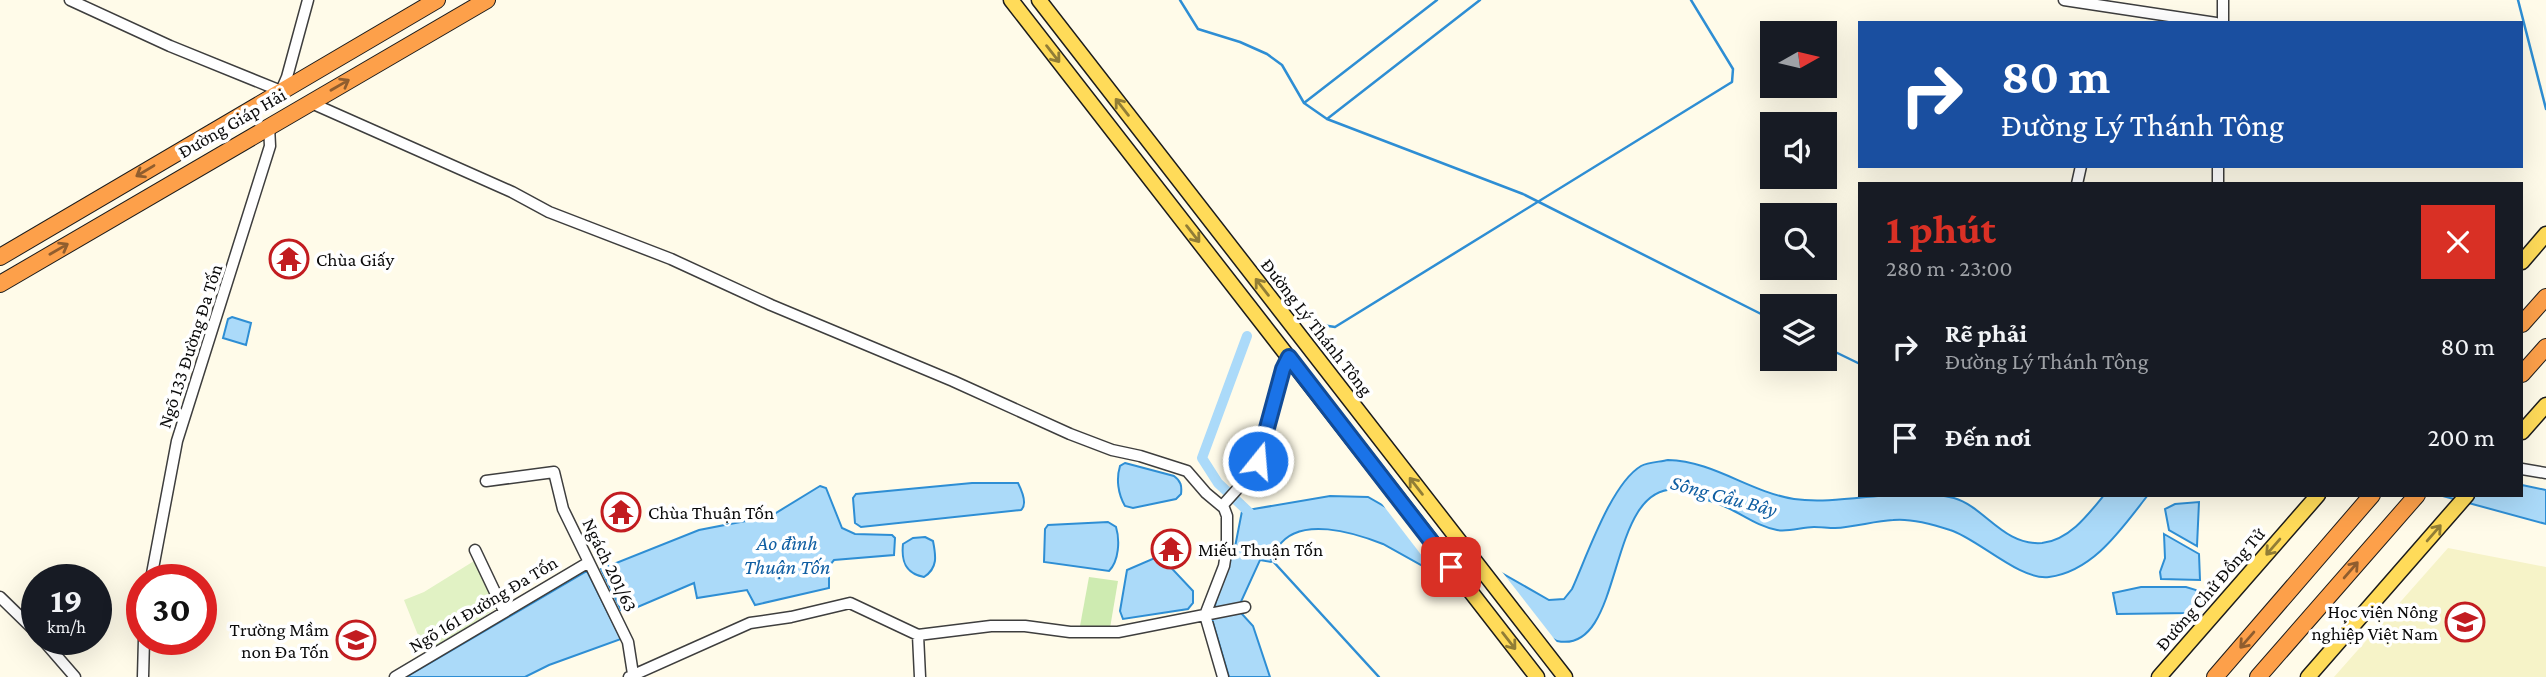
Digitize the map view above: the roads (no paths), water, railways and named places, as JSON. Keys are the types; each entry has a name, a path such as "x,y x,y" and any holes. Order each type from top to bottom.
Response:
{"highway":[{"name":"Đường Giáp Hải","path":"0,257 437,0"},
{"name":"Đường Giáp Hải","path":"0,284 487,0"},
{"path":"281,91 293,112"},
{"path":"257,105 269,126"},
{"path":"2523,323 2546,297"},
{"path":"2523,373 2546,347"},
{"path":"2216,676 2370,497"},
{"path":"2258,677 2415,497"}],"main road":[{"path":"1011,0 1537,677"},
{"name":"Đường Lý Thánh Tông","path":"1039,0 1565,677"},
{"path":"2523,261 2546,234"},
{"path":"1273,337 1290,323"},
{"path":"2523,431 2546,405"},
{"name":"Đường Chử Đồng Tử","path":"2159,677 2316,497"},
{"path":"2308,677 2465,497"}],"street":[{"path":"70,0 170,46 281,91 308,0"},
{"path":"2064,0 2203,21"},
{"path":"2222,21 2223,0"},
{"path":"2134,21 2137,11"},
{"path":"309,102 512,192 550,212 670,259 1070,434 1112,450 1187,471 1206,493 1225,504"},
{"name":"Ngõ 133 Đường Đa Tốn","path":"154,564 177,441 270,146 269,126"},
{"path":"1225,504 1250,475 1261,454 1283,369 1289,357"},
{"path":"2523,469 2546,473"},
{"name":"Ngách 201/63","path":"486,481 554,472 563,509 628,642 631,676"},
{"path":"1223,677 1208,615 1224,566 1227,547 1225,504"},
{"path":"475,550 504,611"},
{"name":"Ngõ 161 Đường Đa Tốn","path":"395,677 589,562"},
{"path":"0,597 21,617"},
{"path":"631,676 750,623 791,617 850,603 918,635 991,626 1110,633 1245,607"},
{"path":"918,635 920,677"},
{"path":"56,655 75,677"},
{"path":"143,677 144,655"}],"water":[{"path":"232,317 251,323 246,345 223,338 228,319"},
{"name":"Sông Cầu Bây","path":"1668,460 1685,462 1794,499 1954,498 1975,509 2016,538 2042,543 2069,532 2102,497 2146,497 2117,534 2093,557 2065,573 2049,577 2025,572 1961,534 1922,522 1900,520 1835,528 1777,530 1760,525 1687,491 1656,494 1639,511 1626,537 1607,597 1595,622 1579,638 1557,641 1383,544 1358,535 1328,529 1299,531 1287,537 1278,547 1271,562 1260,560 1239,606 1242,614 1253,626 1270,677 1229,677 1212,619 1235,547 1242,511 1330,496 1368,497 1549,600 1564,599 1572,589 1601,522 1620,488 1641,466"},
{"path":"1125,463 1174,476 1181,484 1181,494 1176,499 1133,508 1125,506 1118,481 1120,466"},
{"path":"972,483 1018,483 1024,497 1023,507 1021,510 861,527 855,523 853,498 856,494"},
{"path":"2523,485 2546,490 2546,524 2446,497 2523,497"},
{"name":"Ao đình Thuận Tốn","path":"820,486 826,488 842,528 855,534 892,535 895,538 894,555 834,560 829,566 829,588 755,605 747,590 697,598 694,583 633,609 631,606 621,610 601,569 699,530 771,516"},
{"path":"2199,502 2197,546 2169,530 2165,509 2175,504"},
{"path":"1108,522 1116,527 1118,538 1117,556 1109,571 1044,562 1045,529 1048,525"},
{"path":"2164,534 2199,554 2200,580 2161,579 2160,572 2165,558"},
{"path":"925,537 933,541 935,557 932,570 924,577 913,573 906,566 903,544 913,538"},
{"path":"1157,557 1163,559 1193,591 1193,603 1188,609 1123,619 1120,611 1127,570"},
{"path":"587,571 621,639 549,665 525,677 406,677"},
{"path":"2141,587 2186,587 2196,590 2201,598 2199,609 2191,613 2117,614 2113,593"}],"waterway":[{"path":"1180,0 1198,29 1240,42 1267,54 1282,65 1304,103 1327,119 1523,194 1760,313"},
{"path":"1304,103 1437,0"},
{"path":"1327,119 1480,0"},
{"path":"1271,271 1315,324 1335,327 1732,82 1733,69 1691,0"},
{"path":"2518,0 2546,109"},
{"path":"1247,336 1202,458 1218,483 1254,517"},
{"path":"1837,353 1858,363"},
{"path":"1270,558 1379,677"}],"place":[{"name":"Chùa Giấy","path":"289,259"},
{"name":"Chùa Thuận Tốn","path":"621,512"},
{"name":"Miếu Thuận Tốn","path":"1171,549"},
{"name":"Học viện Nông nghiệp Việt Nam","path":"2465,622"},
{"name":"Trường Mầm non Đa Tốn","path":"356,640"}]}
